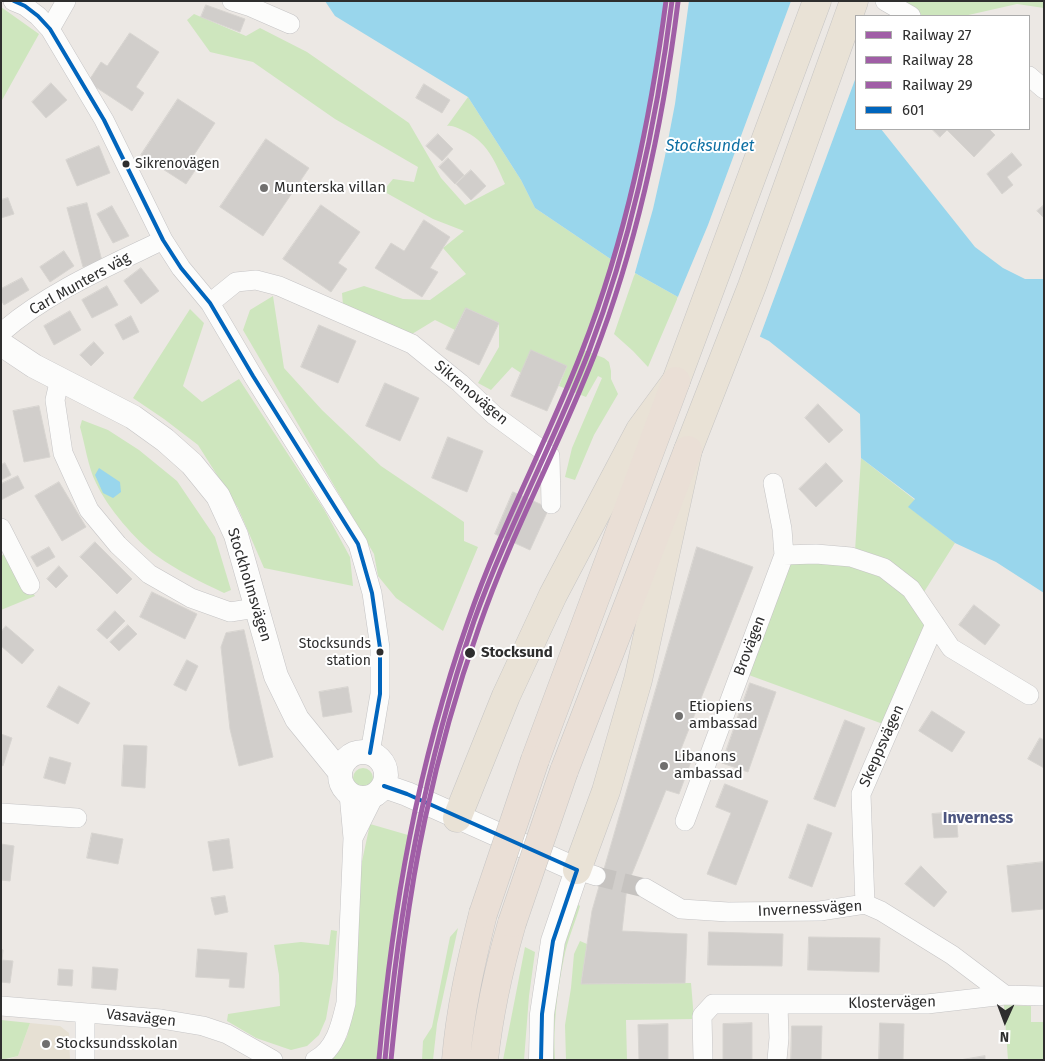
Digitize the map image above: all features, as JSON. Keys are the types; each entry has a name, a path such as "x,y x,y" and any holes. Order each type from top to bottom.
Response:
{"highway":[{"path":"457,818 506,696 553,595 648,433 676,381 818,1"},
{"path":"484,1060 486,1037 497,978 512,923 564,771 752,286 854,1"},
{"path":"456,1060 458,1034 483,914 648,433"},
{"path":"586,873 606,791 638,680 688,450"}],"street":[{"path":"13,1 38,16 50,30 104,120 163,240 181,268 210,303 253,376 358,544 372,593 380,648 380,694 370,753"},
{"path":"50,30 66,1"},
{"path":"232,1 290,24"},
{"path":"885,1 909,15"},
{"path":"1030,77 1044,89"},
{"name":"Carl Munters väg","path":"1,333 18,318 92,274 163,240"},
{"name":"Sikrenovägen","path":"210,303 236,282 256,280 279,286 412,344 460,383 494,415 550,456 551,504"},
{"name":"Stockholmsvägen","path":"1,344 34,366 133,417 165,440 192,464 218,496 236,534 276,676 297,719 340,772"},
{"path":"60,378 55,400 63,453 89,510 118,545 149,574 191,598 230,612 256,608"},
{"path":"773,483 782,529 784,555 816,554 851,557 884,568 911,588 951,648 1029,695"},
{"path":"1,528 30,585"},
{"name":"Brovägen","path":"685,821 784,555"},
{"name":"Skeppsvägen","path":"865,904 861,794 935,624"},
{"path":"353,838 379,791 386,778 386,770 383,763 378,757 370,753 360,752 346,760 340,772 340,780 349,794 358,798 379,791 407,794 457,818 586,873 552,941 542,1014 541,1060"},
{"path":"315,1060 327,1053 332,1044 340,1027 346,1003 353,838 349,794"},
{"path":"1,813 77,818"},
{"name":"Invernessvägen","path":"645,888 682,909 728,912 820,910 865,904 881,911 952,955 1005,995"},
{"path":"1005,995 1044,996"},
{"name":"Klostervägen","path":"703,1060 702,1016 713,1004 927,1004 1005,995"},
{"path":"777,1060 779,1038 778,1004"},
{"name":"Vasavägen","path":"1,1006 161,1019 203,1026 227,1034 273,1060"},
{"path":"85,1012 85,1060"}],"shaded area":[{"name":"Stocksundsskolan","path":"30,1023 60,1026 69,1033 70,1060 6,1060 18,1056"}],"green space":[{"path":"898,1 1044,1 1044,8 1017,4 968,15 921,15"},
{"path":"1,7 39,34 1,102"},
{"path":"194,14 246,36 260,28 307,52 409,123 441,178 465,205 505,184 494,160 478,140 455,127 447,126 468,97 521,180 535,208 612,260 581,349 604,358 609,362 611,379 618,394 594,435 575,480 565,477 572,448 602,378 598,376 586,397 559,386 567,366 521,373 512,367 491,390 478,383 499,347 499,323 466,308 455,330 435,320 412,334 343,305 342,293 364,286 403,299 430,300 466,274 443,248 464,231 433,219 383,191 393,179 414,182 418,167 335,119 253,62 210,52 187,20"},
{"path":"635,273 678,297 648,367 614,334"},
{"path":"273,296 284,368 322,410 381,466 464,522 464,541 478,547 443,631 396,598 378,576 374,554 243,330 250,310"},
{"path":"190,309 204,323 183,386 202,402 239,379 325,511 350,557 353,586 264,568 238,508 198,445 133,398"},
{"path":"82,420 108,430 139,450 177,481 215,537 231,590 224,593 173,567 149,550 123,523 107,502 93,477 80,427"},
{"path":"861,458 915,500 909,507 955,543 924,592 894,568 855,551"},
{"path":"7,553 35,596 1,610 1,556"},
{"path":"801,560 860,564 897,585 925,616 924,639 883,724 746,674 787,566"},
{"path":"363,768 370,771 373,778 370,785 363,788 356,785 353,778 356,771"},
{"path":"370,824 408,835 388,970 380,1060 332,1060 347,1037 355,1002 361,866"},
{"path":"577,904 580,906 567,945 559,983 555,1021 555,1060 551,1060 550,1045 560,960"},
{"path":"458,928 437,1024 433,1060 422,1060 423,1041 432,1027 450,937"},
{"path":"331,930 337,931 333,978 326,1019 319,1035 307,1046 291,1050 256,1038 227,1021 228,1014 280,1006 279,975 274,945 301,942 329,945"},
{"path":"580,941 587,944 581,984 691,983 694,1019 626,1020 627,1060 566,1060 565,1025 574,954"},
{"path":"525,947 535,952 529,996 524,1060 503,1060"},
{"path":"1004,1005 1031,1006 1031,1022 1044,1022 1044,1060 1008,1060"},
{"path":"1,1020 30,1023 18,1056 1,1060"}],"water":[{"name":"Stocksundet","path":"325,1 807,1 855,52 855,130 882,130 975,247 1003,268 1025,279 1044,279 1044,593 996,562 955,543 908,507 915,499 861,458 860,414 769,341 678,297 612,260 535,208 521,180 468,97 335,16"},
{"path":"99,468 120,482 121,492 113,498 103,493 95,475"}],"pier":[{"path":"664,1 689,1 675,104 665,156 653,209 634,276 611,263 640,152 650,99"},
{"path":"791,1 811,1 855,49 855,80 759,339 677,299 708,225"}],"building":[{"path":"206,5 245,19 240,32 201,17"},
{"path":"130,33 159,52 136,87 144,93 132,111 88,82 101,62 107,66"},
{"path":"51,83 67,100 46,118 32,102"},
{"path":"424,84 450,100 442,113 416,98"},
{"path":"178,99 215,123 192,158 200,163 186,184 141,155"},
{"path":"933,130 947,130 940,137"},
{"path":"947,130 990,130 995,135 974,157"},
{"path":"438,134 453,149 442,161 426,146"},
{"name":"Munterska villan","path":"266,139 309,168 263,236 220,207"},
{"path":"99,146 110,173 77,186 66,160"},
{"path":"1012,153 1022,165 1007,177 1013,185 1002,194 987,174"},
{"path":"448,158 464,175 455,184 439,167"},
{"path":"471,170 486,186 471,200 456,184"},
{"path":"8,198 14,214 1,218 1,200"},
{"path":"87,203 102,261 83,267 67,208"},
{"path":"321,205 360,232 338,263 347,269 331,292 283,259"},
{"path":"1044,205 1044,218 1037,211"},
{"path":"112,206 129,236 113,243 97,214"},
{"path":"424,220 450,237 430,268 438,272 422,297 375,268 391,243 404,251"},
{"path":"64,251 74,266 50,282 40,267"},
{"path":"141,268 159,291 141,304 124,281"},
{"path":"22,278 29,290 4,305 1,300 1,289"},
{"path":"107,286 118,305 92,318 82,300"},
{"path":"466,308 499,323 479,365 446,349"},
{"path":"70,311 81,330 54,345 44,326"},
{"path":"131,316 139,332 123,340 115,325"},
{"path":"319,325 356,341 338,383 301,367"},
{"path":"94,342 104,353 91,366 80,355"},
{"path":"531,350 567,366 547,411 511,396"},
{"path":"385,383 419,398 400,441 366,426"},
{"path":"818,404 843,430 829,443 805,418"},
{"path":"39,406 50,457 24,462 13,411"},
{"path":"448,437 483,451 467,492 432,478"},
{"path":"5,463 11,475 1,480 1,465"},
{"path":"826,463 843,481 816,507 799,489"},
{"path":"18,476 24,488 1,500 1,484"},
{"path":"59,482 86,527 62,541 35,496"},
{"path":"513,492 549,508 530,550 495,534"},
{"path":"95,542 132,579 117,594 80,557"},
{"path":"49,547 55,557 37,567 31,557"},
{"path":"697,547 753,567 679,754 692,759 679,794 666,790 627,886 622,931 687,934 685,983 581,984 592,911"},
{"path":"59,566 68,576 56,588 47,579"},
{"path":"152,592 197,614 185,639 140,617"},
{"path":"974,605 1000,625 985,645 959,625"},
{"path":"115,611 125,621 107,639 97,630"},
{"path":"128,625 137,634 119,651 110,642"},
{"path":"6,626 34,650 22,664 1,646 1,632"},
{"path":"244,630 273,757 239,766 230,729 221,647 226,633"},
{"path":"187,660 198,666 186,691 174,685"},
{"path":"750,683 776,692 748,772 722,763"},
{"path":"59,686 90,703 78,724 47,707"},
{"path":"348,687 352,712 323,717 319,692"},
{"path":"932,711 965,732 952,752 919,731"},
{"path":"845,720 865,728 835,807 814,799"},
{"path":"1,734 12,738 3,766 1,765"},
{"path":"1040,738 1044,740 1044,768 1028,759"},
{"path":"124,745 147,746 145,788 122,786"},
{"path":"50,757 71,763 65,784 44,778"},
{"path":"725,784 768,801 736,885 707,874 731,813 716,807"},
{"path":"956,812 958,837 934,838 932,814"},
{"path":"808,824 832,833 812,887 789,878"},
{"path":"92,833 123,839 118,864 87,858"},
{"path":"229,839 233,868 213,871 208,842"},
{"path":"1,844 14,846 10,881 1,880"},
{"path":"1044,862 1044,909 1012,912 1007,866"},
{"path":"921,866 947,892 934,907 905,884"},
{"path":"225,896 228,912 215,915 211,898"},
{"path":"709,932 783,934 782,966 708,965"},
{"path":"809,937 880,938 879,972 808,970"},
{"path":"1,949 3,950 2,960 13,961 10,983 1,982"},
{"path":"198,949 247,953 244,988 229,987 230,979 196,977"},
{"path":"93,967 118,969 116,990 92,988"},
{"path":"59,969 73,970 72,986 58,985"},
{"path":"752,1023 752,1060 723,1060 723,1024"},
{"path":"880,1023 904,1024 903,1060 879,1060"},
{"path":"668,1024 668,1060 639,1060 638,1025"},
{"path":"792,1026 822,1026 821,1060 791,1060"},
{"path":"985,1056 985,1060 960,1060"}],"tunnel":[{"path":"596,876 645,888"}],"rail line":[{"name":"29","path":"379,1059 400,892 421,783 435,730 450,675 494,552 554,418 598,308 624,222 644,135 666,1"},
{"name":"27","path":"385,1060 406,892 416,838 441,730 474,621 589,351 618,266 641,179 650,135 659,90 672,1"},
{"name":"28","path":"391,1060 409,909 430,794 442,746 463,674 492,592 505,558 594,356 624,270 647,182 665,92 678,2"}],"transit line":[{"name":"601","path":"14,1 25,6 38,16 50,29 104,120 163,240 181,268 210,303 253,376 358,544 372,593 380,648 380,694 370,753"},
{"name":"601","path":"384,786 407,794 577,870"},
{"name":"601","path":"541,1060 542,1014 553,941 577,870"}],"place":[{"name":"Sikrenovägen","path":"126,164"},
{"name":"Munterska villan","path":"264,188"},
{"name":"Stocksunds station","path":"380,652"},
{"name":"Stocksund","path":"470,653"},
{"name":"Etiopiens ambassad","path":"679,716"},
{"name":"Libanons ambassad","path":"664,766"},
{"name":"Stocksundsskolan","path":"46,1044"}],"district":[{"name":"Inverness","path":"978,819"}]}
